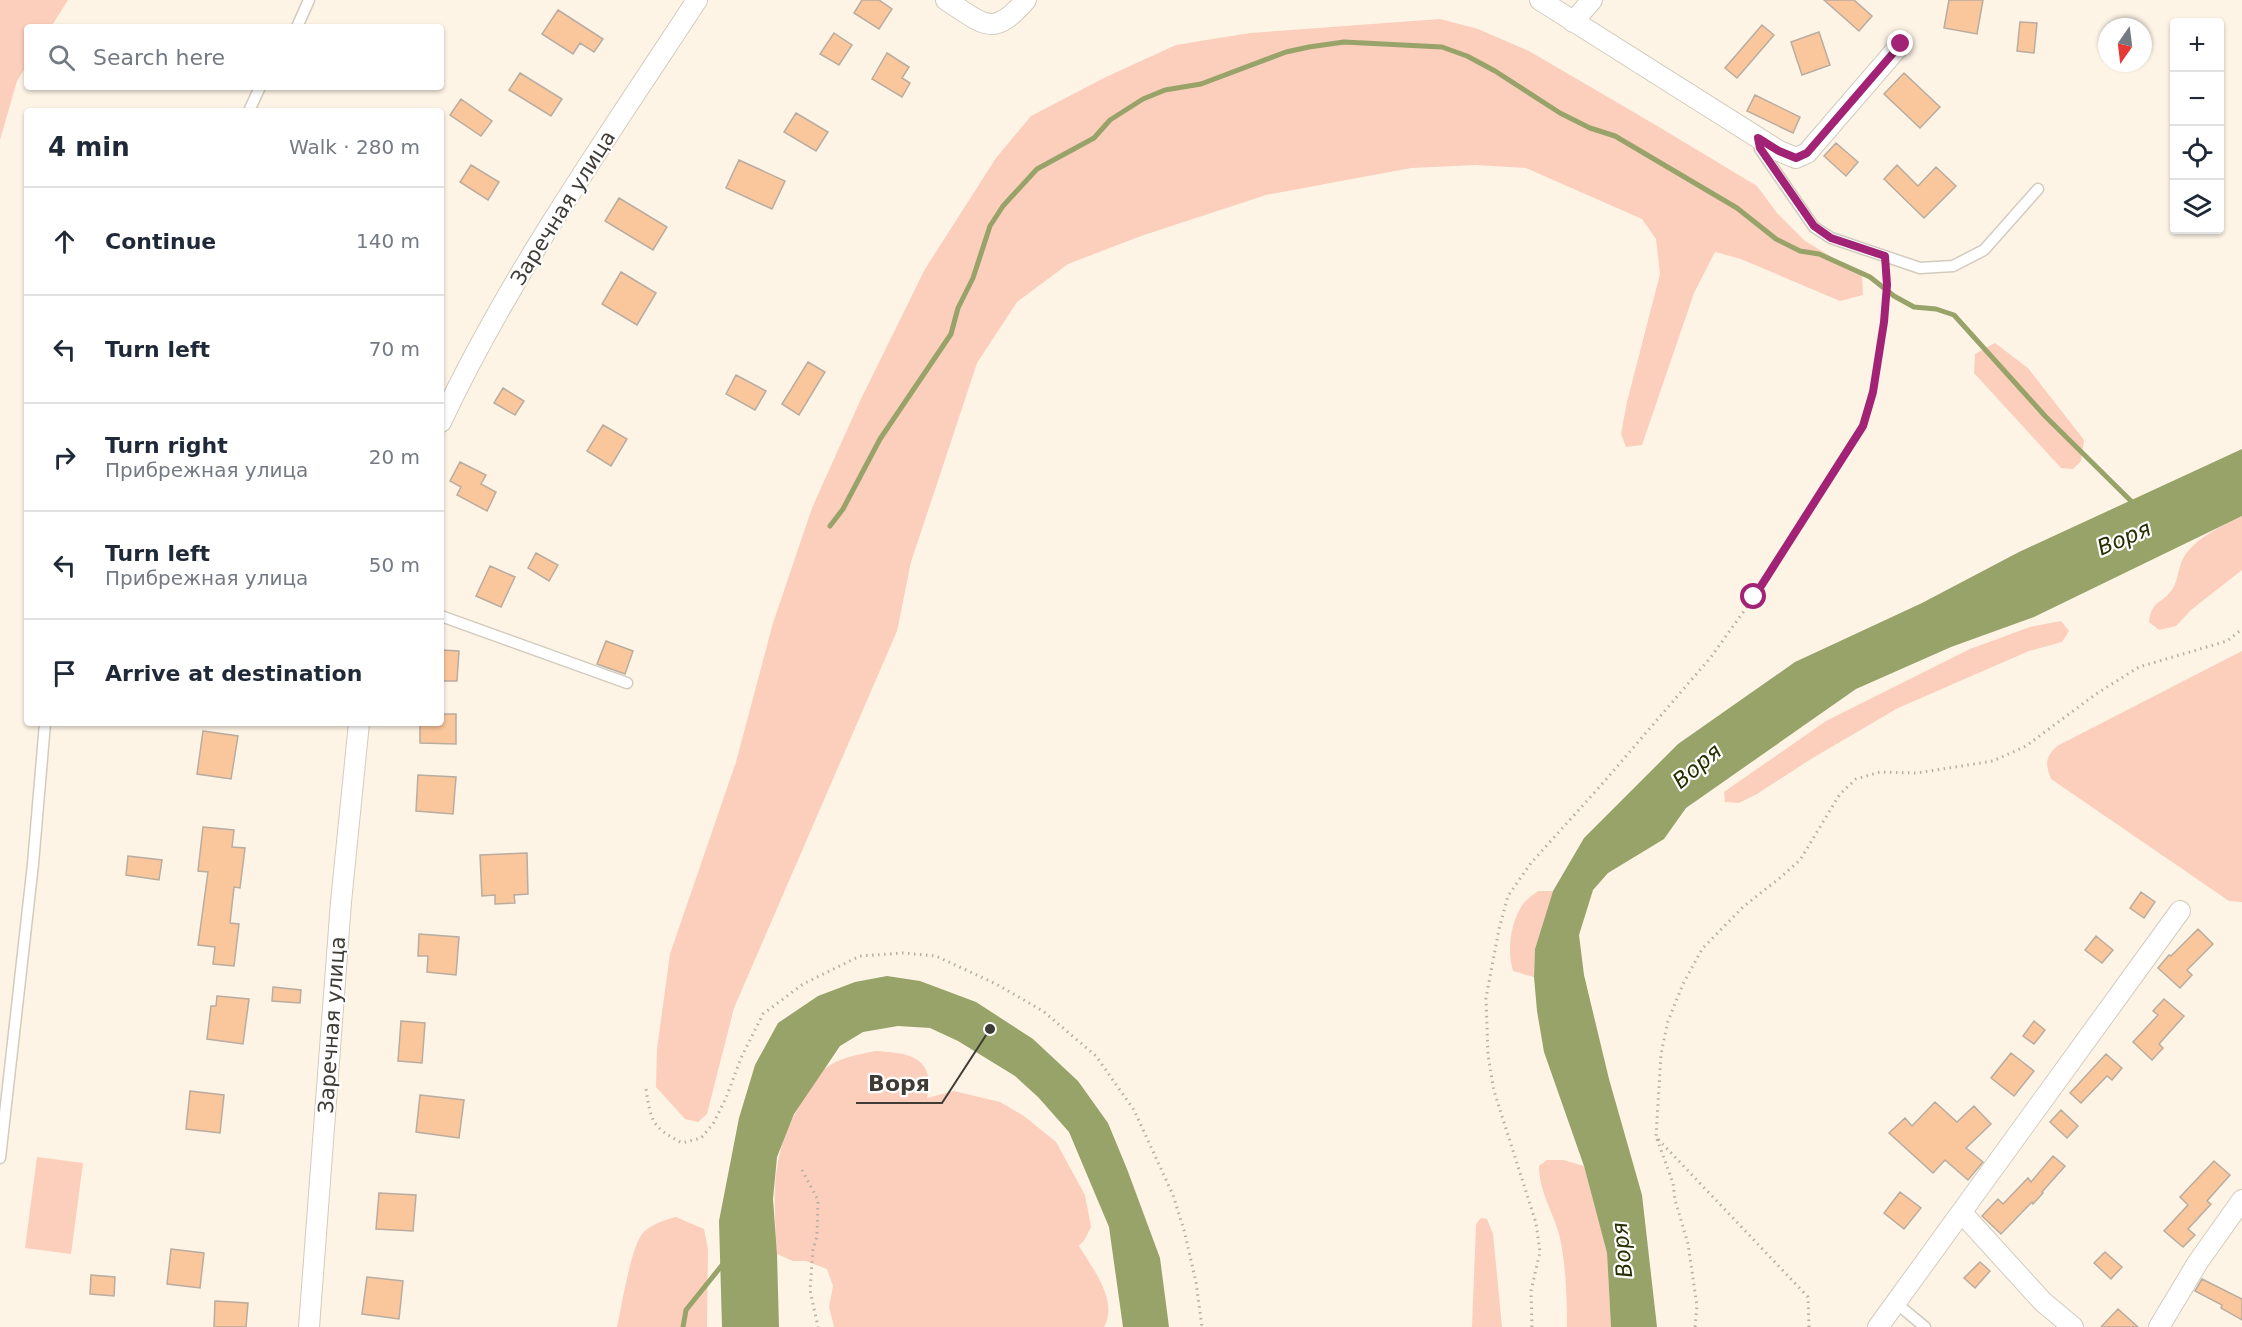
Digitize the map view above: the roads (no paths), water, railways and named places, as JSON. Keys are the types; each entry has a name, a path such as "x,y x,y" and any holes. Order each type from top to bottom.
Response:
{"street":[{"name":"Заречная улица","path":"444,416 464,374 518,276 697,0"},
{"path":"946,0 976,19 989,24 999,24 1011,17 1026,0"},
{"path":"1540,0 1779,151 1796,158 1807,153 1901,44"},
{"path":"1573,22 1592,0"},
{"name":"Заречная улица","path":"309,1327 341,902 359,726"},
{"path":"1878,1327 2180,911"},
{"path":"2158,1327 2198,1262 2242,1200"},
{"path":"1962,1213 2043,1302 2073,1327"}],"lane":[{"path":"298,24 309,0"},
{"path":"250,108 259,90"},
{"path":"1758,138 1760,148 1814,226 1831,238 1920,268 1953,266 1984,250 2038,189"},
{"path":"444,617 627,683"},
{"path":"0,1158 33,864 45,726"},
{"path":"1896,1303 1925,1327"}],"water":[{"path":"2242,449 2242,516 2034,617 1951,647 1856,689 1686,808 1664,839 1608,873 1593,890 1579,935 1584,975 1609,1079 1642,1195 1657,1327 1611,1327 1607,1253 1584,1166 1544,1052 1534,977 1535,949 1553,891 1584,838 1678,744 1795,662 1922,603 2019,552"},
{"path":"887,976 920,981 976,1002 1033,1039 1078,1081 1108,1123 1160,1258 1169,1327 1123,1327 1109,1227 1069,1132 1038,1097 1015,1076 958,1041 930,1028 898,1026 863,1032 840,1046 794,1114 777,1157 773,1199 779,1327 722,1327 719,1221 739,1118 755,1065 778,1023 818,996 855,982"}],"waterway":[{"path":"830,526 843,509 880,439 951,334 958,308 973,278 990,226 1003,206 1037,169 1094,138 1110,120 1143,99 1165,90 1201,84 1286,52 1344,42 1442,47 1467,56 1495,71 1560,113 1590,128 1615,136 1737,208 1776,239 1800,251 1819,254 1870,277 1894,296 1914,307 1936,309 1954,315 2045,416 2133,503"},
{"path":"683,1327 686,1310 723,1264"}],"place":[{"name":"Воря","path":"990,1029"}]}
